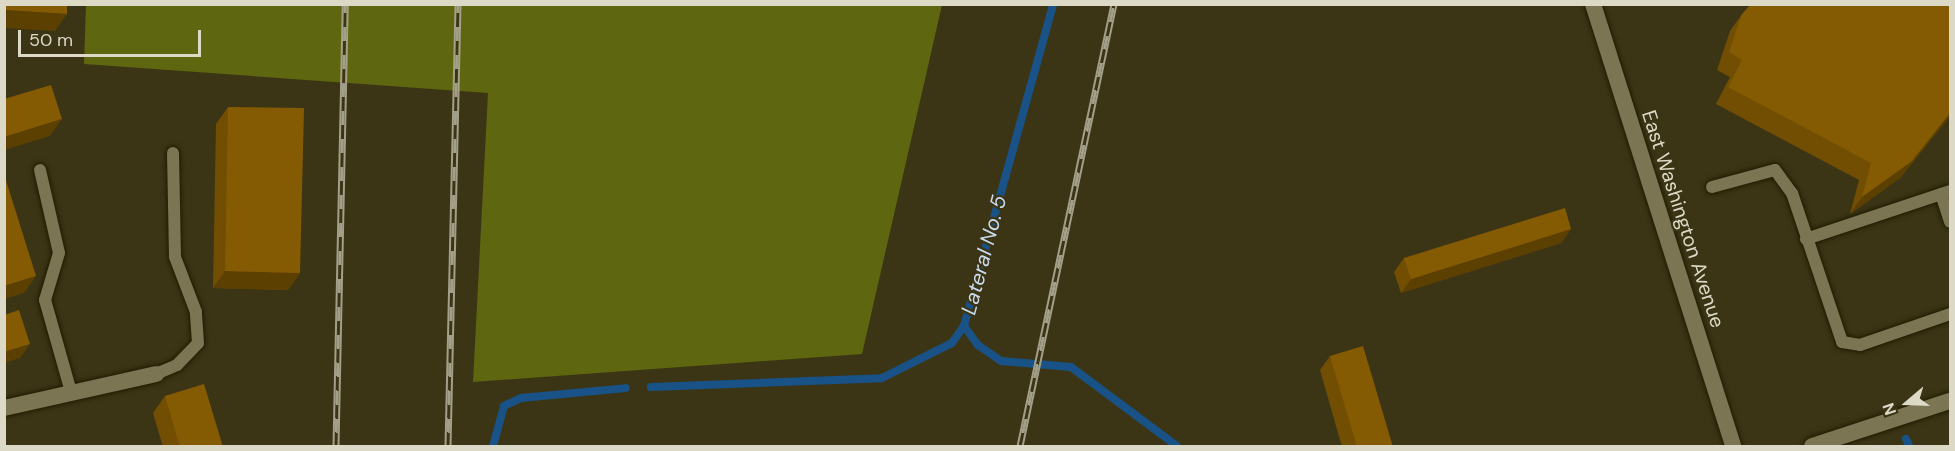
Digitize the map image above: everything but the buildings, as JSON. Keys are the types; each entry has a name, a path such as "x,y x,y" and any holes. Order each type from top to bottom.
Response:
{"street":[{"name":"East Washington Avenue","path":"1593,4 1733,447"},
{"path":"4,408 156,374"},
{"path":"1812,447 1950,402"}],"lane":[{"path":"156,374 177,365 198,343 196,312 175,257 173,153"},
{"path":"40,170 59,253 45,300 71,392"},
{"path":"1712,187 1775,170 1792,193 1842,342 1860,345 1950,314"},
{"path":"1806,239 1946,193 1950,222"}],"green space":[{"path":"86,4 942,5 862,354 473,382 488,93 84,64"}],"waterway":[{"name":"Lateral No. 5","path":"651,387 882,378 952,343 964,326 1053,4"},
{"path":"964,326 978,345 1001,361 1071,367 1177,446"},
{"name":"Lateral No. 5","path":"493,446 504,406 521,398 626,388"},
{"path":"1906,439 1909,446"}],"railway":[{"path":"336,446 345,4"},
{"path":"448,446 458,4"},
{"path":"1020,446 1114,4"}]}
